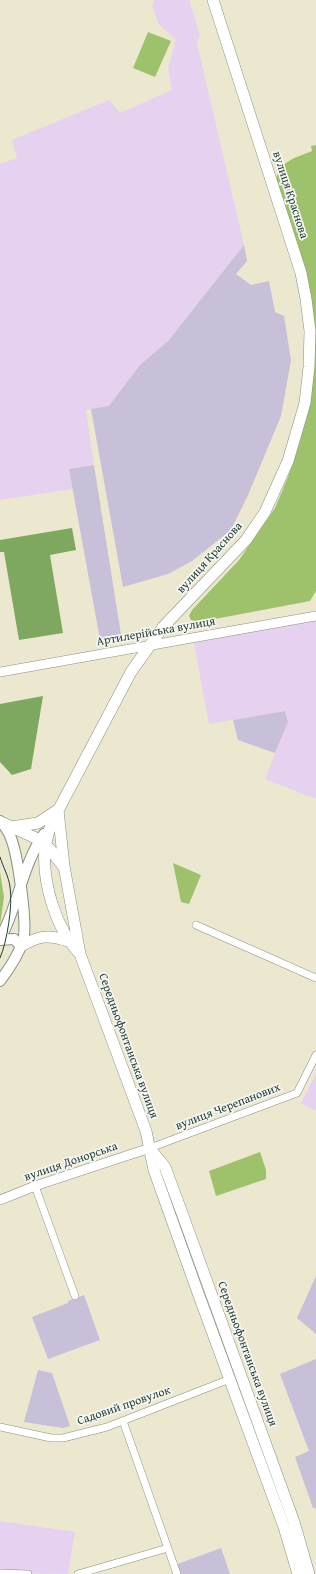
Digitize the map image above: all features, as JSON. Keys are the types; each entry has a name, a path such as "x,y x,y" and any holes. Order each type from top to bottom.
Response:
{"main road":[{"name":"вулиця Краснова","path":"58,809 131,672 163,627 246,540 266,512 288,461 305,403 309,367 310,331 306,299 299,266 213,0"},
{"path":"4,823 26,826 38,823 58,809"},
{"name":"Середньофонтанська вулиця","path":"58,809 43,842 46,880 56,912 68,941 80,954"},
{"name":"Середньофонтанська вулиця","path":"58,809 64,866 80,954 146,1131 154,1170 284,1526 298,1574"},
{"path":"4,823 43,842 64,866"},
{"path":"0,981 15,959 21,946 25,930 14,849 4,823"},
{"path":"0,940 8,926 20,888 35,850 43,842"},
{"path":"21,946 35,938 60,938 68,941"},
{"path":"0,940 14,939 21,946"},
{"name":"Середньофонтанська вулиця","path":"150,1148 165,1167 289,1508 310,1574"}],"street":[{"name":"Артилерійська вулиця","path":"0,672 316,616"},
{"path":"196,925 316,978"},
{"name":"вулиця Черепанових","path":"150,1148 297,1093 316,1054"},
{"name":"вулиця Донорська","path":"0,1200 35,1186 150,1148"},
{"path":"35,1186 75,1296"},
{"name":"Садовий провулок","path":"0,1427 57,1439 107,1427 230,1379"},
{"path":"123,1421 177,1574"},
{"path":"78,1574 168,1548"},
{"path":"0,1574 28,1574"}],"shaded area":[{"path":"154,0 189,0 200,35 197,43 244,245 168,341 140,365 109,407 86,410 94,465 69,469 73,489 0,500 0,164 17,158 12,140 109,100 120,113 172,90 168,68 176,40 159,24 152,7"},
{"path":"244,245 247,261 236,274 251,285 269,281 275,312 284,316 291,360 281,416 248,495 231,530 192,561 168,574 123,587 91,409 109,406 140,365 168,341"},
{"path":"94,465 122,641 101,645 69,469"},
{"path":"316,617 316,799 265,779 288,722 285,711 209,724 193,639"},
{"path":"285,711 288,722 275,753 238,740 233,720"},
{"path":"316,1074 316,1111 301,1103"},
{"path":"316,1276 316,1334 297,1318"},
{"path":"84,1295 100,1340 48,1359 32,1317"},
{"path":"316,1359 316,1509 313,1508 295,1457 309,1451 280,1374"},
{"path":"38,1370 52,1373 70,1426 63,1428 24,1422"},
{"path":"0,1521 75,1532 68,1574 0,1573"},
{"path":"221,1548 230,1574 178,1574 175,1565"}],"green space":[{"path":"148,32 171,41 155,77 133,68"},
{"path":"316,145 316,591 310,601 199,622 191,620 189,616 192,610 239,560 275,508 299,445 308,409 311,311 275,183 280,169 288,161 312,151 311,146"},
{"path":"72,528 76,550 50,555 63,633 19,640 4,552 0,552 0,540"},
{"path":"43,696 31,769 12,775 0,762 0,704"},
{"path":"173,863 201,875 189,904 181,902"},
{"path":"0,872 4,897 0,925"},
{"path":"260,1152 266,1170 266,1179 216,1196 209,1171"}],"tram line":[{"path":"0,857 8,880 11,895 9,923 0,958"}]}
